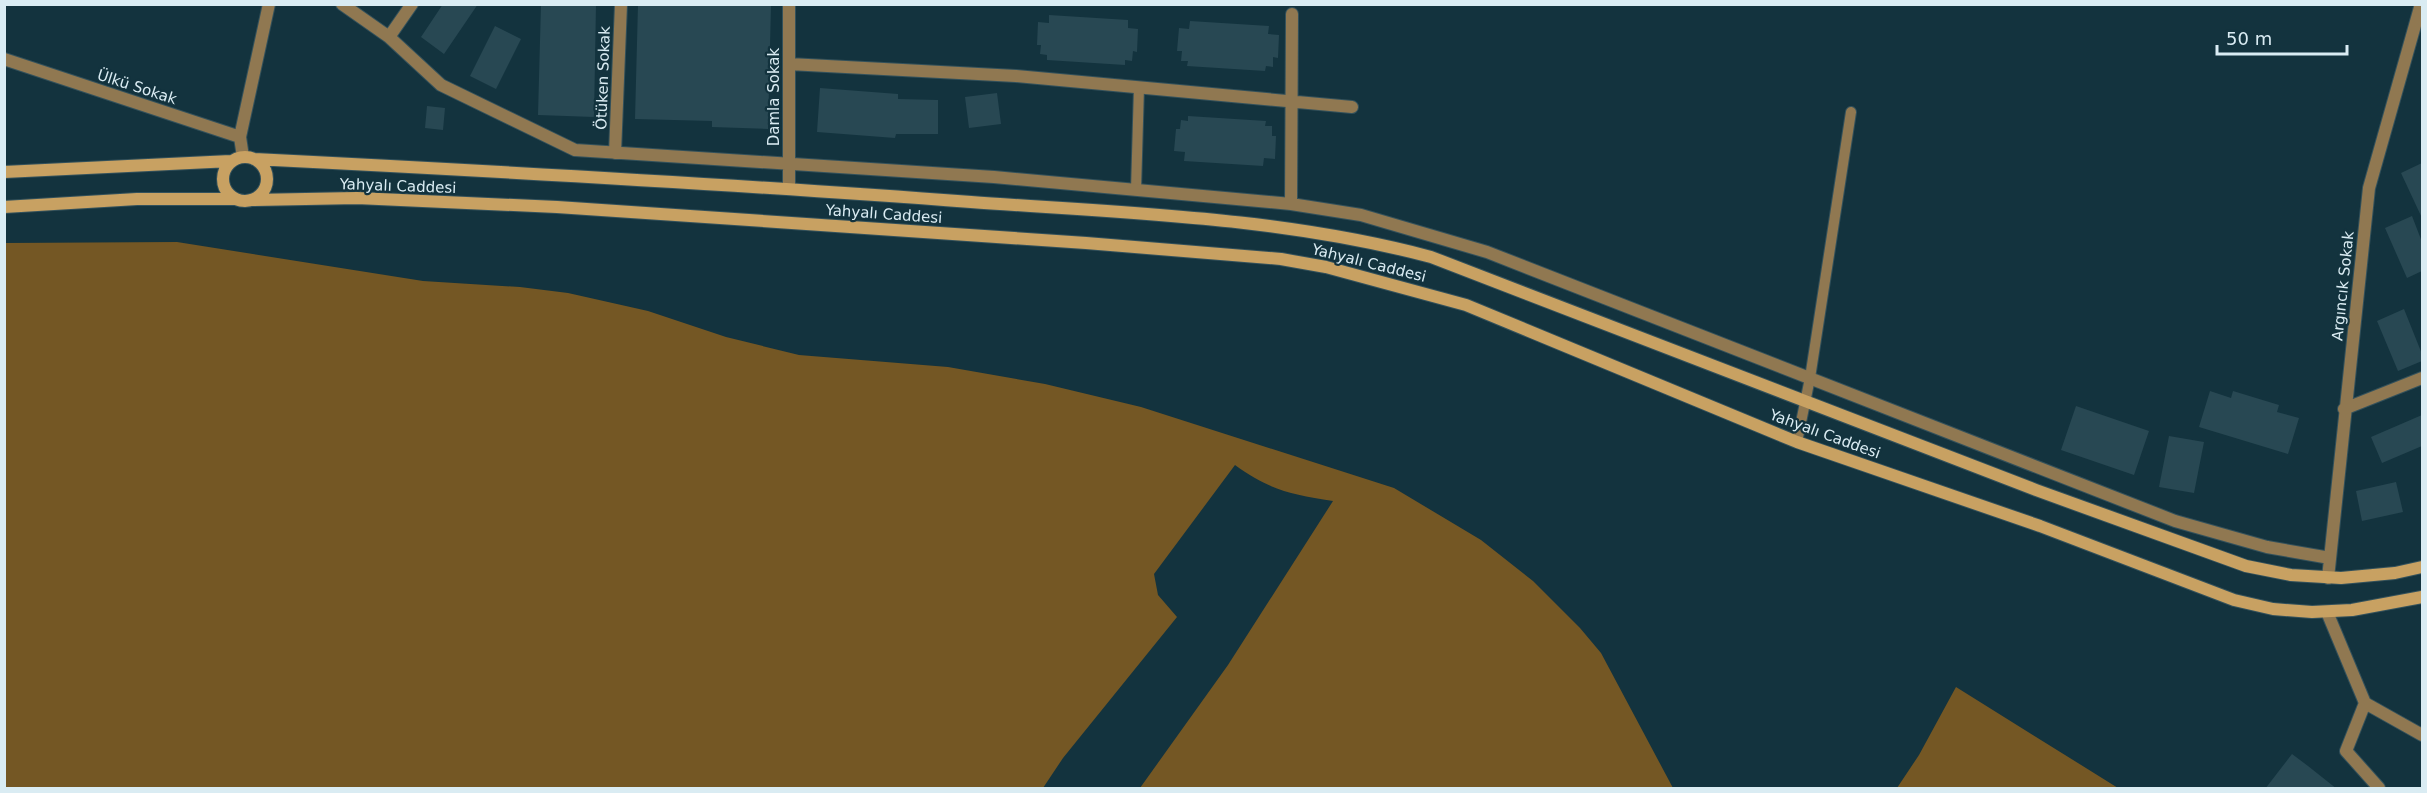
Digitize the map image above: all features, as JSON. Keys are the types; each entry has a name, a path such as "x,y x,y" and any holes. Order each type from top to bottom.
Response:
{"main road":[{"name":"Yahyalı Caddesi","path":"4,172 243,159 789,189 1232,221 1352,238 1431,257 2036,490 2246,566 2291,575 2328,578 2368,577 2422,567"},
{"path":"4,207 137,199 251,200 263,192 266,184 265,169 243,159 226,166 222,181 229,195 236,199"},
{"name":"Yahyalı Caddesi","path":"251,200 357,198 557,207 1281,259 1370,277 1466,305 1797,442 2040,526 2234,600 2273,609 2327,612 2352,610 2422,597"}],"street":[{"path":"243,159 240,137 269,4"},
{"path":"342,4 389,37 441,85 575,150 1136,190 1291,204 1361,215 1445,237 2195,528 2267,548 2330,558"},
{"path":"389,37 412,4"},
{"name":"Ötüken Sokak","path":"615,153 621,4"},
{"name":"Damla Sokak","path":"789,4 789,189"},
{"name":"Argıncık Sokak","path":"2328,578 2369,188 2420,23 2421,4"},
{"path":"1291,204 1292,14"},
{"name":"Ülkü Sokak","path":"4,60 240,137"},
{"path":"789,64 1016,76 1352,107"},
{"path":"2344,409 2422,378"},
{"path":"2327,612 2365,703 2422,735"},
{"path":"2365,703 2346,751 2379,789"}],"lane":[{"path":"1136,190 1139,87"},
{"path":"1797,442 1810,378 1851,112"}],"shaded area":[{"path":"177,242 423,281 520,287 568,293 648,311 726,337 799,355 948,367 1045,384 1141,407 1394,488 1481,540 1533,581 1580,628 1601,653 1673,788 1140,788 1228,665 1333,501 1271,486 1235,465 1154,574 1158,595 1177,617 1063,758 1043,788 5,788 5,243"},
{"path":"1956,687 2118,788 1897,788 1919,755"}],"building":[{"path":"443,4 478,4 444,54 421,37"},
{"path":"541,4 596,4 594,117 538,115"},
{"path":"638,4 771,5 768,129 712,127 712,121 635,119"},
{"path":"1049,15 1128,20 1128,28 1138,29 1137,52 1133,51 1132,61 1125,60 1125,65 1047,60 1047,55 1040,54 1041,45 1037,45 1038,22 1049,23"},
{"path":"1190,21 1269,26 1268,34 1279,35 1278,58 1273,57 1273,67 1266,66 1265,71 1187,66 1188,61 1181,61 1182,51 1177,51 1179,28 1189,29"},
{"path":"495,26 521,39 496,89 470,76"},
{"path":"820,88 898,94 898,99 938,100 938,134 896,134 895,138 817,132"},
{"path":"997,93 1001,124 969,128 965,97"},
{"path":"427,106 445,108 443,130 425,128"},
{"path":"1188,116 1266,121 1265,126 1272,126 1272,136 1276,136 1275,159 1264,158 1263,166 1184,161 1185,152 1174,151 1176,129 1180,129 1181,120 1188,121"},
{"path":"2422,163 2422,218 2401,173"},
{"path":"2412,216 2422,242 2422,271 2407,278 2385,228"},
{"path":"2404,309 2422,354 2422,361 2398,371 2377,321"},
{"path":"2210,391 2231,398 2233,391 2279,405 2277,412 2299,418 2288,454 2199,427"},
{"path":"2076,406 2149,431 2134,475 2061,450"},
{"path":"2422,415 2422,446 2382,463 2371,437"},
{"path":"2169,436 2204,442 2194,493 2159,487"},
{"path":"2396,482 2403,512 2362,521 2356,491"},
{"path":"2292,754 2308,766 2337,789 2265,789"}]}
